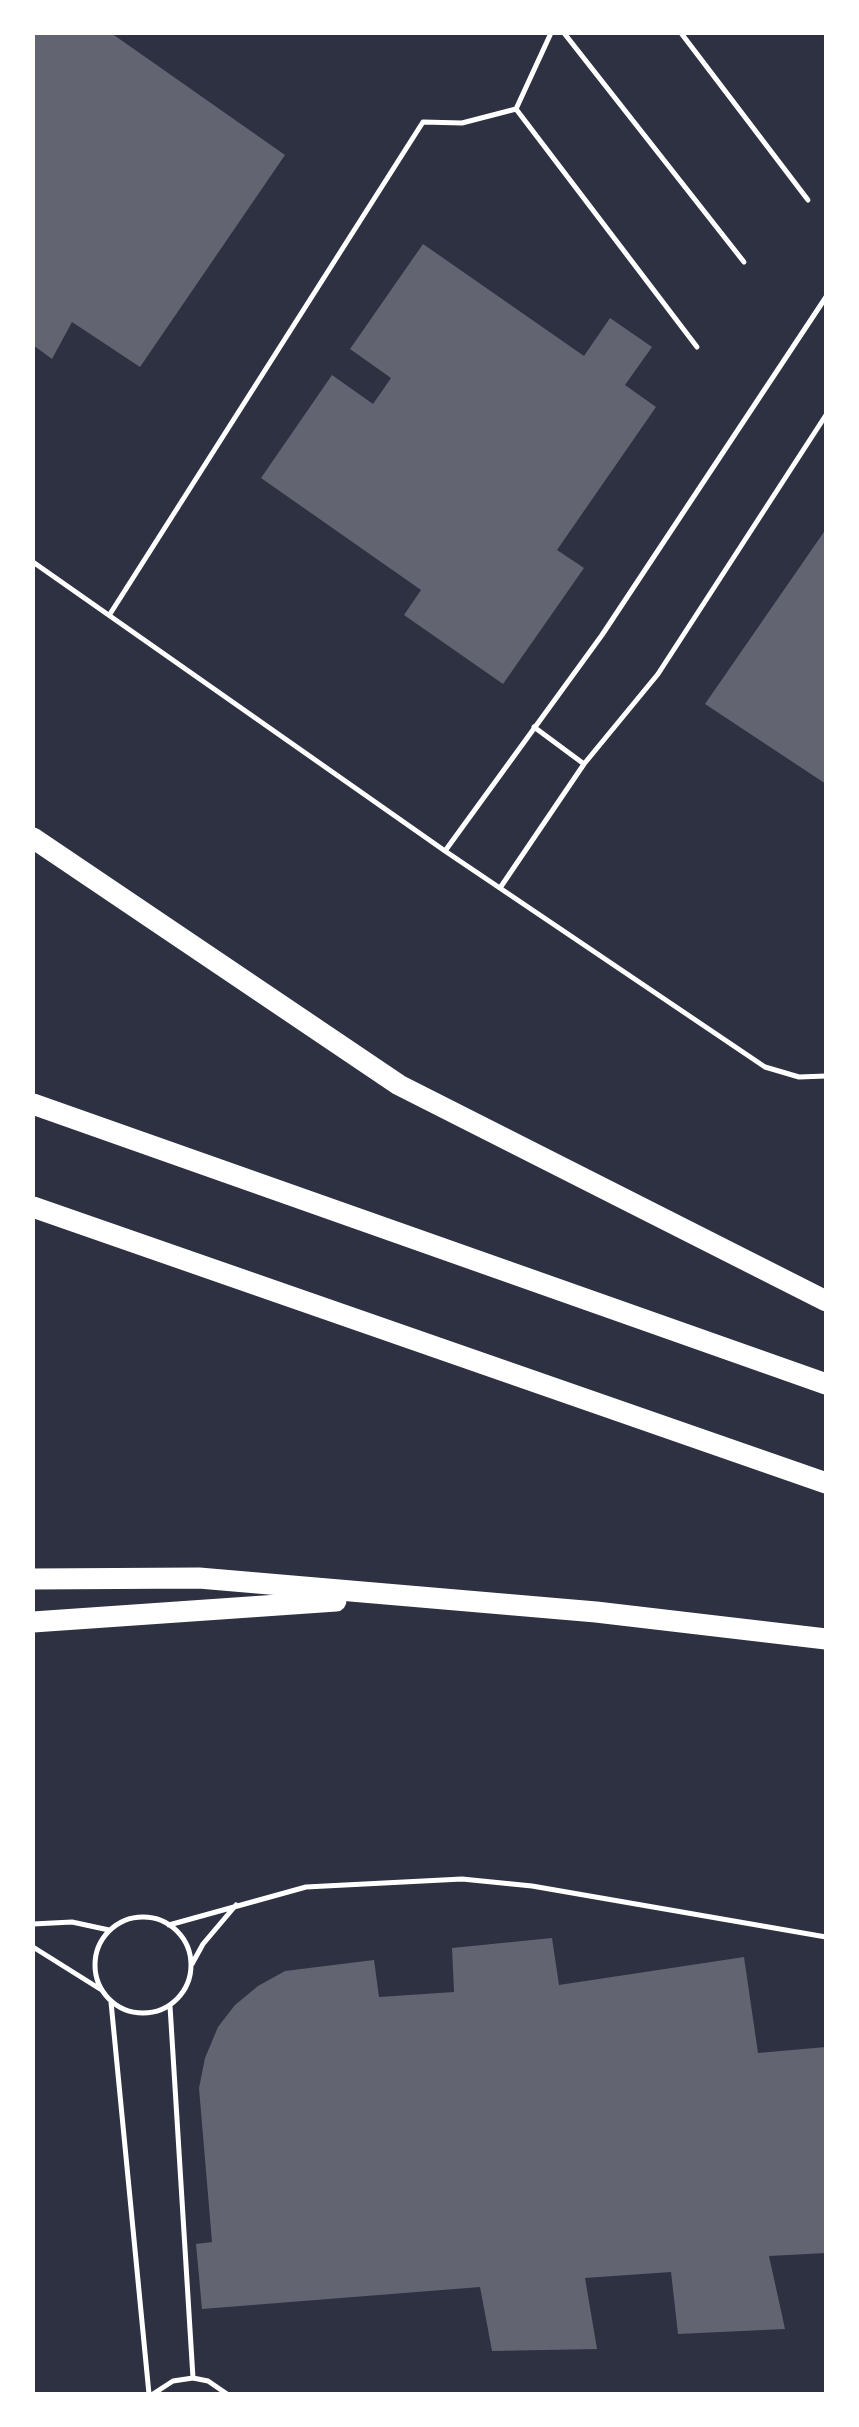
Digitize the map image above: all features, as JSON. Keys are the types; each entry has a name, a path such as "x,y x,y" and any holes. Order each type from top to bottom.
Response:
{"highway":[{"path":"33,838 399,1085 826,1301"},
{"path":"33,1104 826,1384"},
{"path":"33,1207 826,1482"},
{"path":"33,1579 199,1578 596,1612 826,1639"},
{"path":"33,1622 401,1596"}],"lane":[{"path":"516,109 551,33"},
{"path":"564,33 744,262"},
{"path":"681,33 808,200"},
{"path":"516,109 697,347"},
{"path":"110,614 423,122 462,123 516,109"},
{"path":"445,851 602,635 826,297"},
{"path":"500,888 584,764 658,674 826,415"},
{"path":"33,562 445,851 765,1067 799,1077 826,1076"},
{"path":"534,727 584,764"},
{"path":"169,1925 306,1887 462,1879 532,1886 826,1937"},
{"path":"33,1947 100,1989 111,2002 124,2010 155,2012 170,2006 189,1981 191,1965 203,1944 236,1905"},
{"path":"100,1989 95,1974 95,1958 100,1942 109,1930 123,1921 138,1917 169,1925 181,1936 191,1965"},
{"path":"33,1924 72,1923 109,1930"},
{"path":"111,2002 151,2394 173,2381 193,2378 208,2381 227,2394"},
{"path":"170,2006 193,2378"}],"building":[{"path":"33,33 111,33 285,155 140,367 72,322 52,359 33,345"},
{"path":"423,244 584,356 610,318 652,347 625,385 656,407 557,550 584,568 503,684 404,615 421,590 261,478 332,375 373,404 391,378 350,349"},
{"path":"826,529 826,784 705,704"},
{"path":"552,1938 559,1985 744,1957 758,2053 826,2047 826,2253 769,2256 785,2329 678,2334 671,2272 585,2278 597,2349 492,2351 480,2287 202,2309 196,2244 212,2242 199,2088 205,2058 218,2027 235,2005 258,1986 285,1971 374,1960 379,1997 454,1992 452,1948"}]}
